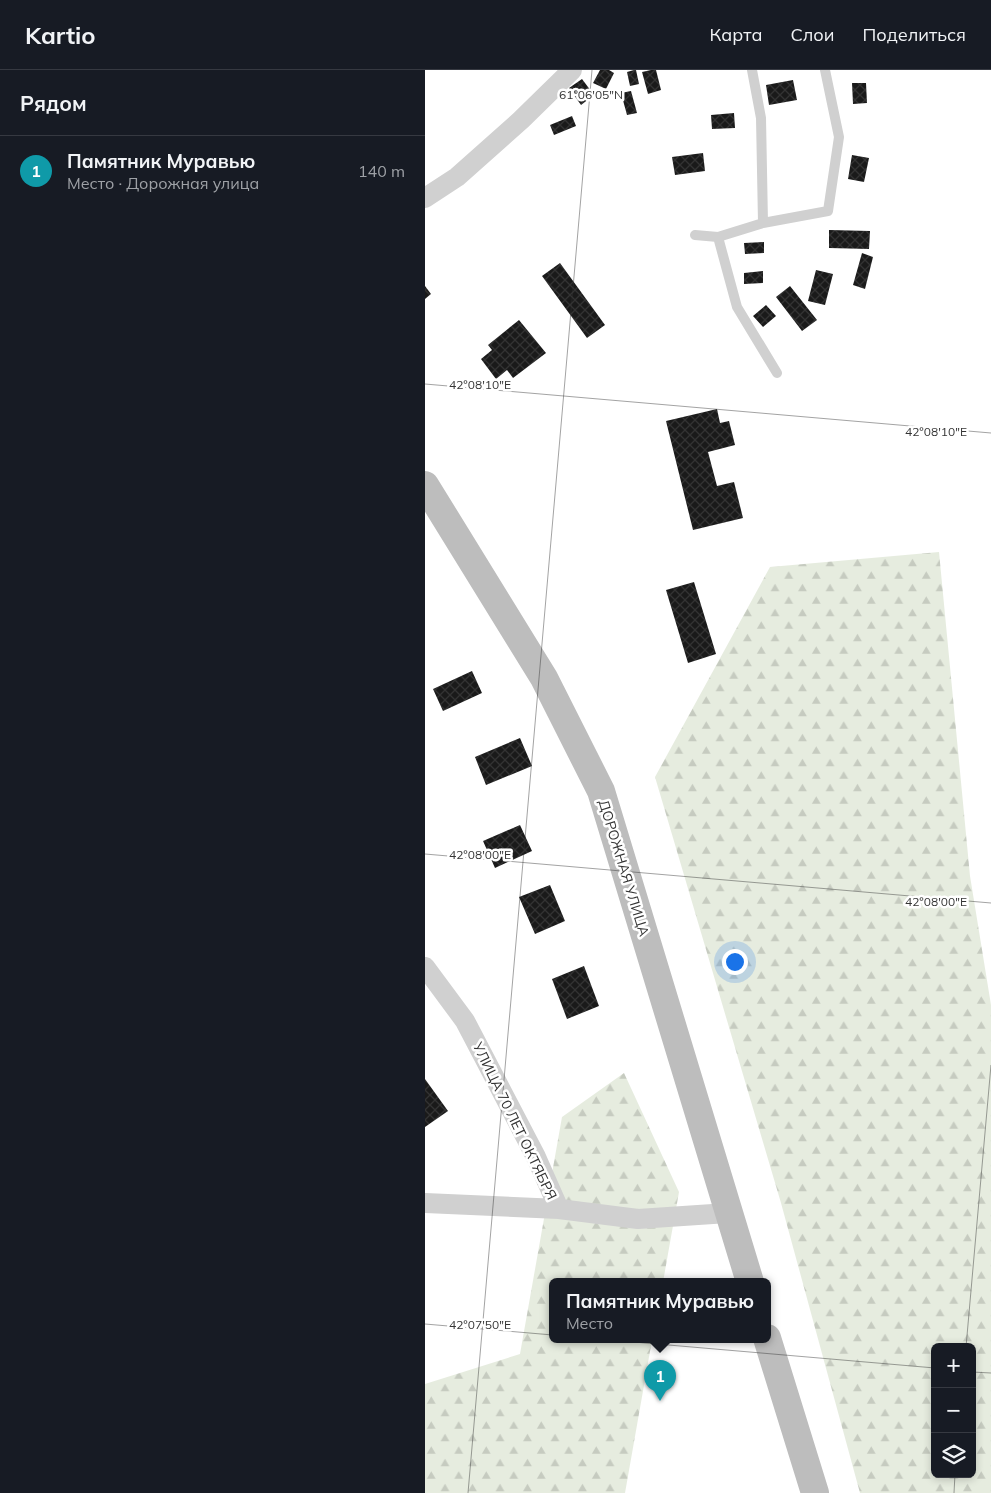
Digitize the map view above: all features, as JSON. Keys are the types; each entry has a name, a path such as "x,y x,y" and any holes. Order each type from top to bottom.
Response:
{"main road":[{"name":"ДОРОЖНАЯ УЛИЦА","path":"425,485 544,678 601,791 749,1278"},
{"path":"769,1345 815,1493"}],"street":[{"path":"425,198 457,176 521,120 572,70"},
{"name":"УЛИЦА 70 ЛЕТ ОКТЯБРЯ","path":"425,967 465,1021 536,1158 559,1209 638,1220 728,1213"},
{"path":"425,1203 559,1209"}],"lane":[{"path":"752,70 761,118 763,223"},
{"path":"695,236 718,237 763,223 828,211 839,137 825,70"},
{"path":"718,237 737,307 777,373"}],"green space":[{"path":"939,552 970,876 991,1005 991,1493 860,1493 781,1203 655,777 770,567"},
{"path":"624,1073 679,1192 664,1278 549,1278 549,1343 651,1343 625,1493 425,1493 425,1384 520,1354 562,1117"}],"building":[{"path":"600,70 609,70 614,73 606,89 593,83"},
{"path":"636,70 639,84 630,86 627,72"},
{"path":"656,70 661,90 648,94 642,72"},
{"path":"582,79 594,95 581,105 569,88"},
{"path":"793,80 797,100 769,105 766,85"},
{"path":"852,83 866,83 867,103 853,104"},
{"path":"631,91 637,113 627,115 621,93"},
{"path":"734,113 735,128 712,129 711,115"},
{"path":"572,116 576,126 554,135 550,125"},
{"path":"703,153 705,171 675,175 672,157"},
{"path":"852,155 869,158 864,182 848,179"},
{"path":"829,230 870,231 869,249 829,248"},
{"path":"764,242 764,253 745,254 744,243"},
{"path":"862,253 873,257 865,289 853,285"},
{"path":"560,263 605,325 587,338 542,276"},
{"path":"816,270 833,274 825,305 808,301"},
{"path":"763,271 763,283 744,284 744,273"},
{"path":"425,286 431,294 425,299"},
{"path":"790,286 817,320 802,331 776,297"},
{"path":"766,305 776,316 763,327 753,316"},
{"path":"519,320 546,353 513,378 507,370 496,379 481,359 492,350 488,345"},
{"path":"717,409 720,423 729,421 735,445 708,452 717,486 734,482 743,518 693,530 666,421"},
{"path":"694,582 716,654 688,663 666,590"},
{"path":"472,671 482,693 443,711 433,689"},
{"path":"520,738 532,766 486,785 475,757"},
{"path":"520,825 532,851 495,868 483,841"},
{"path":"550,885 565,921 535,934 519,897"},
{"path":"584,966 599,1006 567,1019 552,979"},
{"path":"425,1079 448,1111 425,1127"}],"place":[{"name":"Памятник Муравью","path":"660,1401"}]}
